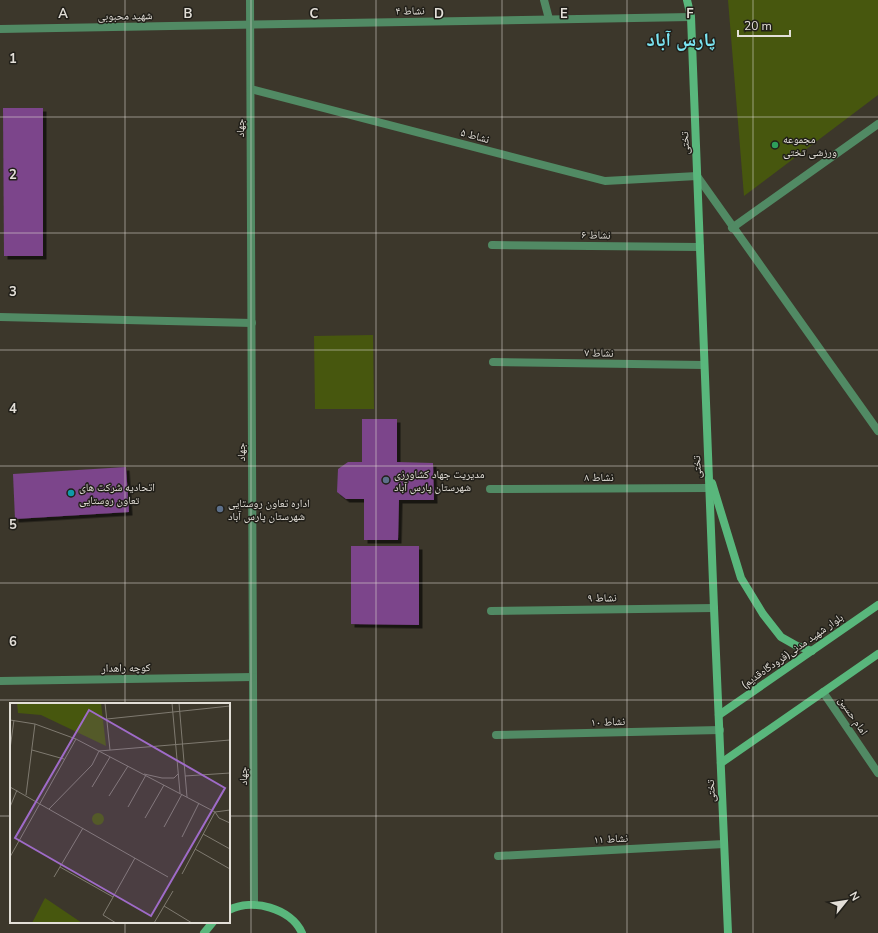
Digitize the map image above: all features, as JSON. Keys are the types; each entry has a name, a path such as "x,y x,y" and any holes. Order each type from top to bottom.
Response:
{"street":[{"name":"جهاد","path":"250,0 254,904"},
{"path":"544,0 549,19"},
{"name":"تختی","path":"688,0 691,17 728,933"},
{"name":"نشاط ۴","path":"251,24 691,17"},
{"name":"شهید محبوبی","path":"0,29 251,24"},
{"name":"نشاط ۵","path":"251,89 605,181 697,176"},
{"path":"732,228 878,124"},
{"path":"697,176 732,228 878,431"},
{"name":"نشاط ۶","path":"492,246 700,247"},
{"path":"0,317 252,323"},
{"name":"نشاط ۷","path":"493,362 704,365"},
{"path":"709,473 741,578 763,614 780,637 797,646 812,651"},
{"name":"نشاط ۸","path":"490,489 709,488"},
{"name":"بلوار شهید مدنی(فرودگاه‌قدیم)","path":"719,715 878,605"},
{"name":"نشاط ۹","path":"491,611 714,608"},
{"path":"720,763 878,654"},
{"name":"کوچه راهدار","path":"0,681 253,677"},
{"name":"امام حسین","path":"823,692 878,773"},
{"name":"نشاط ۱۰","path":"496,736 720,730"},
{"name":"نشاط ۱۱","path":"498,856 724,844"},
{"path":"230,909 234,907 254,904 272,907 288,916 302,933"},
{"path":"204,933 212,923"}],"green space":[{"name":"مجموعه ورزشی تختی","path":"728,0 878,0 878,95 744,196"},
{"path":"373,335 374,409 315,409 314,336"}],"building":[{"path":"3,108 43,108 43,256 4,256"},
{"name":"مدیریت جهاد کشاورزی شهرستان پارس آباد","path":"362,419 397,419 397,462 433,463 434,500 399,500 398,540 364,540 364,499 346,499 337,492 338,469 348,462 362,462"},
{"name":"اتحادیه شرکت های تعاون روستایی","path":"126,467 129,512 15,519 13,474"},
{"path":"351,546 419,546 419,625 351,624"}],"place":[{"name":"مجموعه ورزشی تختی","path":"775,145"},
{"name":"مدیریت جهاد کشاورزی شهرستان پارس آباد","path":"386,480"},
{"name":"اتحادیه شرکت های تعاون روستایی","path":"71,493"},
{"name":"اداره تعاون روستایی شهرستان پارس آباد","path":"220,509"}],"district":[{"name":"پارس آباد","path":"681,40"}]}
